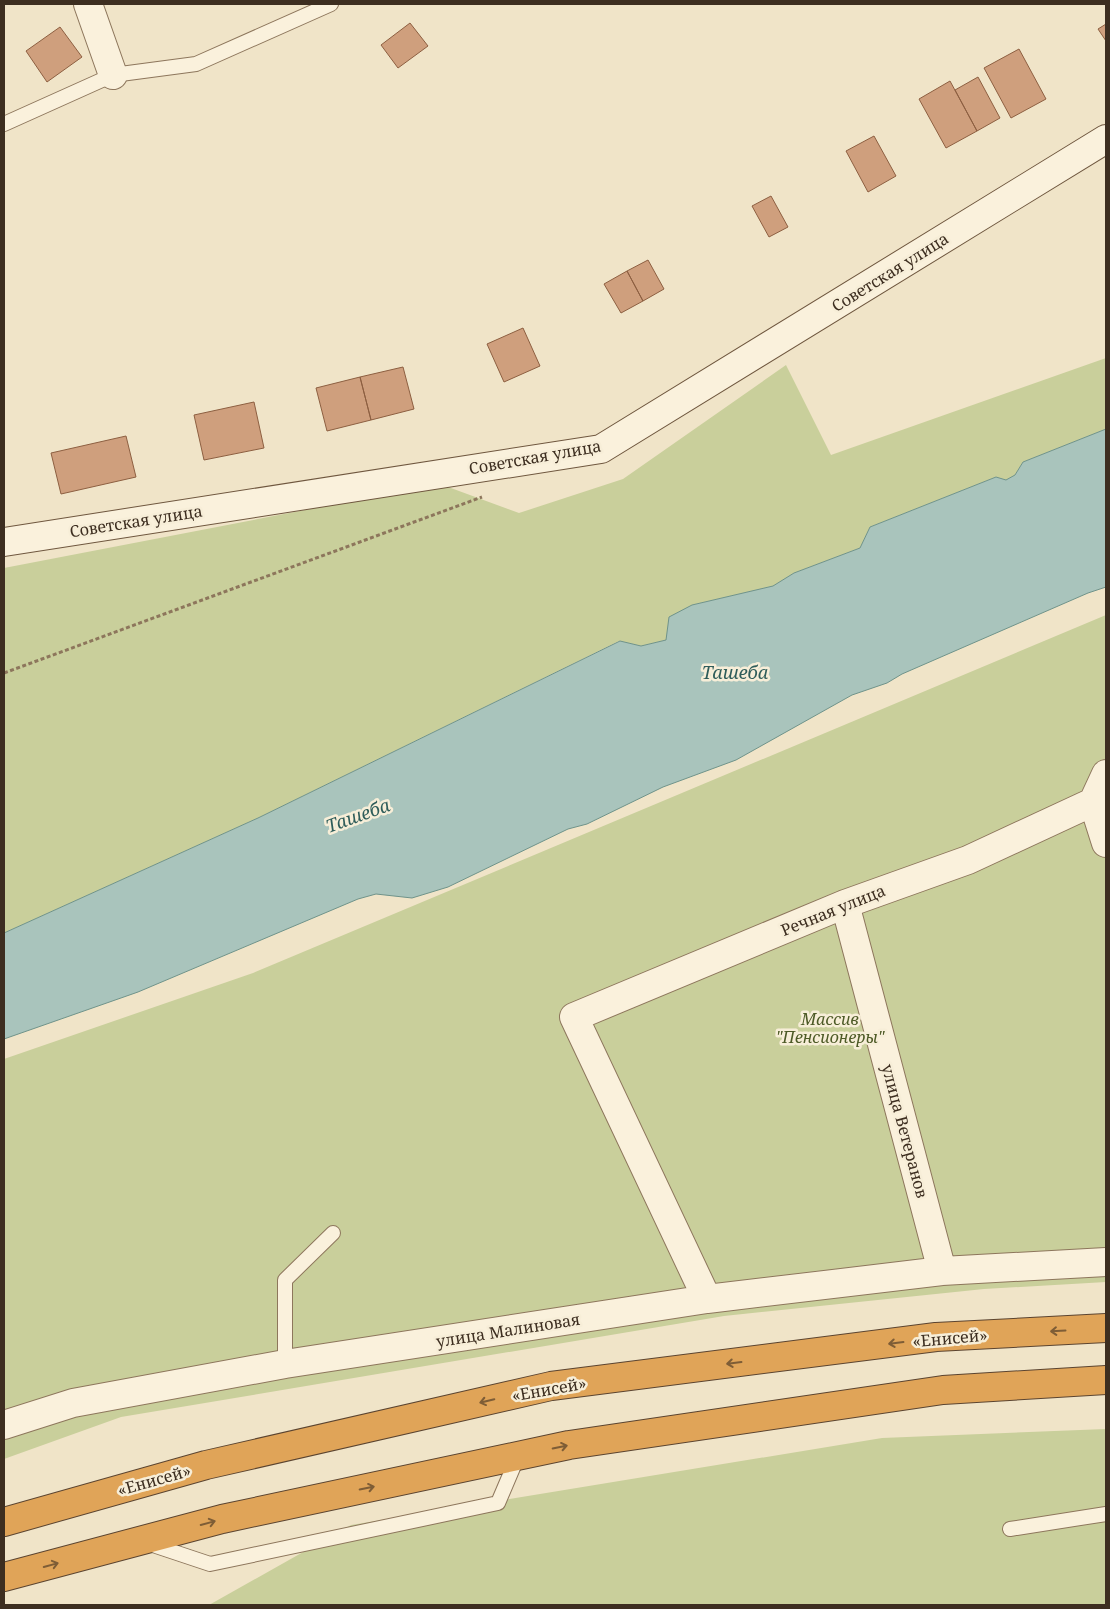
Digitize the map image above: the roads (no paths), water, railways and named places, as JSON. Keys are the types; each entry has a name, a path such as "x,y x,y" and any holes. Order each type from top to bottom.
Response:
{"highway":[{"name":"«Енисей»","path":"4,1522 206,1465 551,1386 936,1337 1106,1328"},
{"path":"4,1577 222,1520 569,1444 943,1390 1106,1380"}],"street":[{"path":"88,4 113,75"},
{"name":"Советская улица","path":"4,542 601,449 1106,139"},
{"path":"1106,774 1093,802 1106,843"},
{"name":"Речная улица","path":"707,1299 574,1017 845,904 968,860 1093,802"},
{"name":"улица Ветеранов","path":"845,904 942,1271"},
{"name":"улица Малиновая","path":"4,1426 73,1403 285,1364 707,1299 942,1271 1106,1262"}],"lane":[{"path":"4,124 113,75 196,64 331,4"},
{"path":"285,1364 285,1280 333,1233"},
{"path":"141,1541 210,1564 498,1503 518,1456"},
{"path":"1010,1529 1106,1514"}],"water":[{"name":"Ташеба","path":"1106,429 1106,587 1088,593 902,674 887,683 852,695 736,760 663,787 587,824 568,829 448,887 412,898 376,894 358,899 138,992 4,1039 4,933 258,818 620,641 641,646 666,640 669,617 692,605 773,586 794,573 860,548 870,527 996,477 1006,480 1015,475 1023,462"}],"park label":[{"name":"Массив \"Пенсионеры\"","path":"830,1028"}]}
